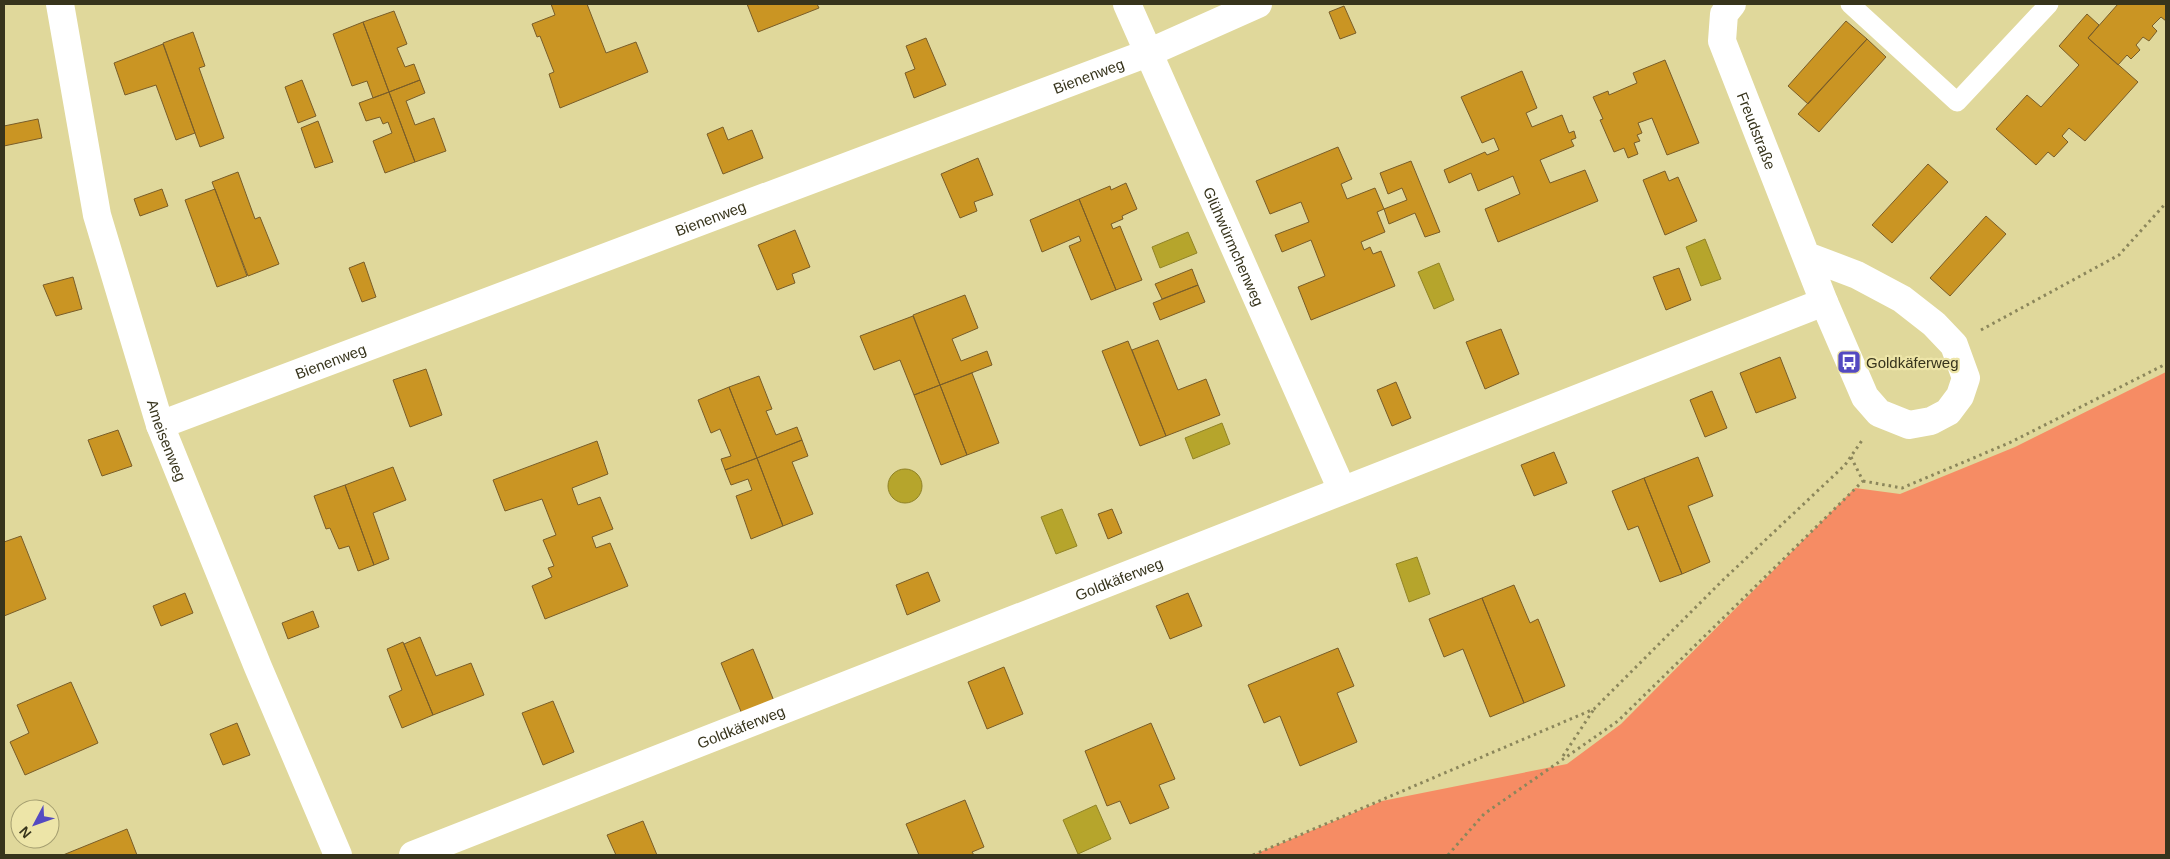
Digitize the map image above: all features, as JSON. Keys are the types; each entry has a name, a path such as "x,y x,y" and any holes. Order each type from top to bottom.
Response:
{"street":[{"name":"Ameisenweg","path":"60,4 97,215 160,425 254,658 338,855"},
{"name":"Glühwürmchenweg","path":"1126,4 1342,490"},
{"name":"Bienenweg","path":"160,425 1148,53 1258,4"},
{"name":"Freudstraße","path":"1732,4 1724,14 1722,41 1824,302 1864,397 1879,413 1909,425 1931,421 1948,412 1960,396 1966,378 1954,345 1934,324 1902,300 1857,275 1807,256"},
{"name":"Goldkäferweg","path":"413,855 1824,302"}],"lane":[{"path":"1850,4 1958,102 2049,4"}],"path":[{"path":"1954,345 2119,256 2166,203"},
{"path":"1863,481 1902,488 2009,444 2166,364"},
{"path":"1561,759 1594,709 1723,580 1852,457 1879,413"},
{"path":"1852,457 1863,481"},
{"path":"1448,855 1484,814 1618,721 1863,481"},
{"path":"1253,855 1594,709"}],"shaded area":[{"path":"1188,232 1197,253 1160,268 1152,247"},
{"path":"1705,239 1721,279 1701,286 1686,247"},
{"path":"1439,263 1454,300 1434,309 1418,272"},
{"path":"2166,372 2166,855 1253,855 1382,801 1567,764 1621,724 1855,488 1900,494 2015,447"},
{"path":"1222,423 1230,444 1193,459 1185,438"},
{"path":"905,469 912,470 917,474 921,479 921,493 917,498 912,502 905,503 898,502 893,498 889,493 888,486 889,479 893,474 898,470"},
{"path":"1062,509 1077,546 1056,554 1041,517"},
{"path":"1417,557 1430,594 1409,602 1396,564"},
{"path":"1096,805 1111,839 1078,854 1063,820"}],"building":[{"path":"551,4 587,4 606,53 636,42 648,72 560,108 549,74 554,72 540,36 537,37 532,24 555,15"},
{"path":"747,4 817,4 819,8 758,32"},
{"path":"2118,4 2166,4 2166,21 2161,17 2152,26 2157,31 2149,41 2143,37 2136,45 2140,50 2131,59 2127,55 2118,65 2088,38"},
{"path":"1344,6 1356,33 1340,39 1329,12"},
{"path":"394,11 407,44 397,48 405,67 414,64 420,80 389,92 363,22"},
{"path":"2087,14 2099,25 2088,38 2138,82 2085,141 2069,128 2062,136 2068,142 2054,157 2048,152 2036,165 1996,129 2027,95 2041,107 2079,65 2059,46"},
{"path":"1846,21 1867,39 1808,104 1788,86"},
{"path":"363,22 389,92 373,98 367,81 352,86 333,34"},
{"path":"193,32 205,66 199,68 224,138 200,147 163,43"},
{"path":"926,38 946,85 914,98 905,73 915,69 906,46"},
{"path":"1867,39 1886,57 1819,132 1798,114"},
{"path":"163,44 195,133 176,140 156,85 125,95 114,63"},
{"path":"1665,60 1699,143 1667,155 1652,118 1638,123 1642,133 1637,135 1640,141 1634,143 1638,154 1628,158 1624,148 1614,152 1600,120 1603,119 1593,97 1608,91 1609,95 1637,83 1633,73"},
{"path":"1522,71 1537,108 1526,113 1532,127 1562,115 1569,133 1574,131 1576,138 1571,140 1574,146 1540,160 1550,183 1585,170 1598,201 1498,242 1485,209 1520,194 1513,176 1478,191 1471,173 1449,183 1444,170 1485,152 1487,155 1499,150 1494,138 1482,143 1461,97"},
{"path":"302,80 316,116 298,123 285,87"},
{"path":"420,80 425,93 406,101 415,125 434,118 446,151 415,162 389,92"},
{"path":"389,92 415,162 385,173 373,141 392,133 388,122 383,124 380,117 366,121 359,103"},
{"path":"38,119 42,138 4,146 4,126"},
{"path":"318,121 333,162 315,168 301,128"},
{"path":"723,127 728,140 752,130 763,158 723,174 707,134"},
{"path":"1338,147 1352,179 1341,184 1347,199 1375,188 1384,209 1377,212 1385,232 1361,242 1364,250 1370,247 1373,254 1381,251 1395,286 1311,320 1298,287 1325,276 1311,240 1282,252 1275,235 1309,222 1301,202 1270,214 1256,181"},
{"path":"978,158 993,195 974,202 977,211 960,218 941,174"},
{"path":"1411,161 1440,232 1425,237 1415,213 1389,224 1384,209 1407,200 1402,188 1388,194 1380,173"},
{"path":"1928,164 1948,182 1892,243 1872,225"},
{"path":"1665,171 1669,181 1678,177 1697,221 1665,235 1643,180"},
{"path":"238,172 255,219 260,217 279,264 248,276 212,182"},
{"path":"1126,183 1137,209 1122,216 1123,219 1111,224 1113,229 1120,226 1142,280 1116,290 1079,199 1110,186 1111,190"},
{"path":"162,189 168,206 140,216 134,199"},
{"path":"215,189 247,276 217,287 185,200"},
{"path":"1079,199 1116,290 1091,300 1069,246 1081,241 1079,236 1042,252 1030,220"},
{"path":"1986,216 2006,234 1950,296 1930,278"},
{"path":"795,230 810,267 792,274 795,283 777,290 758,245"},
{"path":"364,262 376,297 362,302 349,268"},
{"path":"1679,268 1691,300 1666,310 1653,277"},
{"path":"1192,269 1198,285 1162,299 1155,284"},
{"path":"73,277 82,309 56,316 43,285"},
{"path":"1198,285 1205,302 1160,320 1153,303"},
{"path":"965,295 978,328 952,339 961,361 987,351 992,365 940,385 913,315"},
{"path":"913,316 940,385 914,395 900,360 874,370 860,336"},
{"path":"1501,329 1519,374 1485,389 1466,342"},
{"path":"1158,340 1178,390 1206,379 1220,415 1166,436 1132,350"},
{"path":"1128,341 1166,436 1140,446 1102,351"},
{"path":"1780,357 1796,398 1756,413 1740,373"},
{"path":"426,369 442,415 410,427 393,380"},
{"path":"972,373 999,443 967,455 940,385"},
{"path":"759,376 772,409 766,411 776,435 797,427 802,440 757,458 729,387"},
{"path":"1396,382 1411,418 1392,426 1377,390"},
{"path":"940,385 967,455 941,465 914,395"},
{"path":"729,387 757,458 725,470 721,459 731,456 720,429 711,433 698,400"},
{"path":"1712,391 1727,428 1705,437 1690,400"},
{"path":"118,430 132,466 102,476 88,440"},
{"path":"802,440 808,456 792,462 813,514 783,526 757,458"},
{"path":"597,441 608,474 572,488 578,505 600,497 613,529 592,537 596,548 610,543 628,586 545,619 532,586 552,577 548,568 554,566 543,540 556,535 542,499 505,511 493,480"},
{"path":"1554,452 1567,483 1534,496 1521,465"},
{"path":"1698,457 1713,496 1688,506 1710,562 1682,574 1644,478"},
{"path":"757,458 783,526 751,539 736,496 752,490 748,479 731,485 725,470"},
{"path":"393,467 406,500 373,513 389,559 374,565 345,485"},
{"path":"1644,478 1682,574 1660,582 1638,526 1628,530 1612,491"},
{"path":"345,485 374,565 358,571 349,546 339,549 330,528 326,529 314,496"},
{"path":"1112,509 1122,533 1108,539 1098,514"},
{"path":"21,536 46,599 4,616 4,542"},
{"path":"928,572 940,601 907,615 896,585"},
{"path":"1514,585 1530,623 1538,619 1565,686 1524,703 1482,598"},
{"path":"185,593 193,613 161,626 153,606"},
{"path":"1188,593 1202,626 1170,639 1156,606"},
{"path":"1482,598 1524,703 1490,717 1463,649 1444,657 1429,619"},
{"path":"313,611 319,627 288,639 282,623"},
{"path":"420,637 436,676 471,663 484,695 433,715 404,644"},
{"path":"403,642 433,715 402,728 389,696 402,690 387,649"},
{"path":"1338,648 1354,686 1337,693 1357,742 1300,766 1280,716 1264,723 1248,685"},
{"path":"753,649 774,701 742,714 721,663"},
{"path":"1004,667 1023,714 987,729 968,682"},
{"path":"71,682 98,743 25,775 10,742 29,733 17,705"},
{"path":"553,701 574,752 543,765 522,713"},
{"path":"237,723 250,755 223,765 210,734"},
{"path":"1151,723 1175,779 1159,785 1169,808 1130,824 1120,801 1107,806 1085,751"},
{"path":"965,800 984,847 972,852 974,855 919,855 906,824"},
{"path":"643,821 657,855 616,855 607,835"},
{"path":"127,829 137,855 63,855"}],"place":[{"name":"Goldkäferweg","path":"1849,362"}]}
